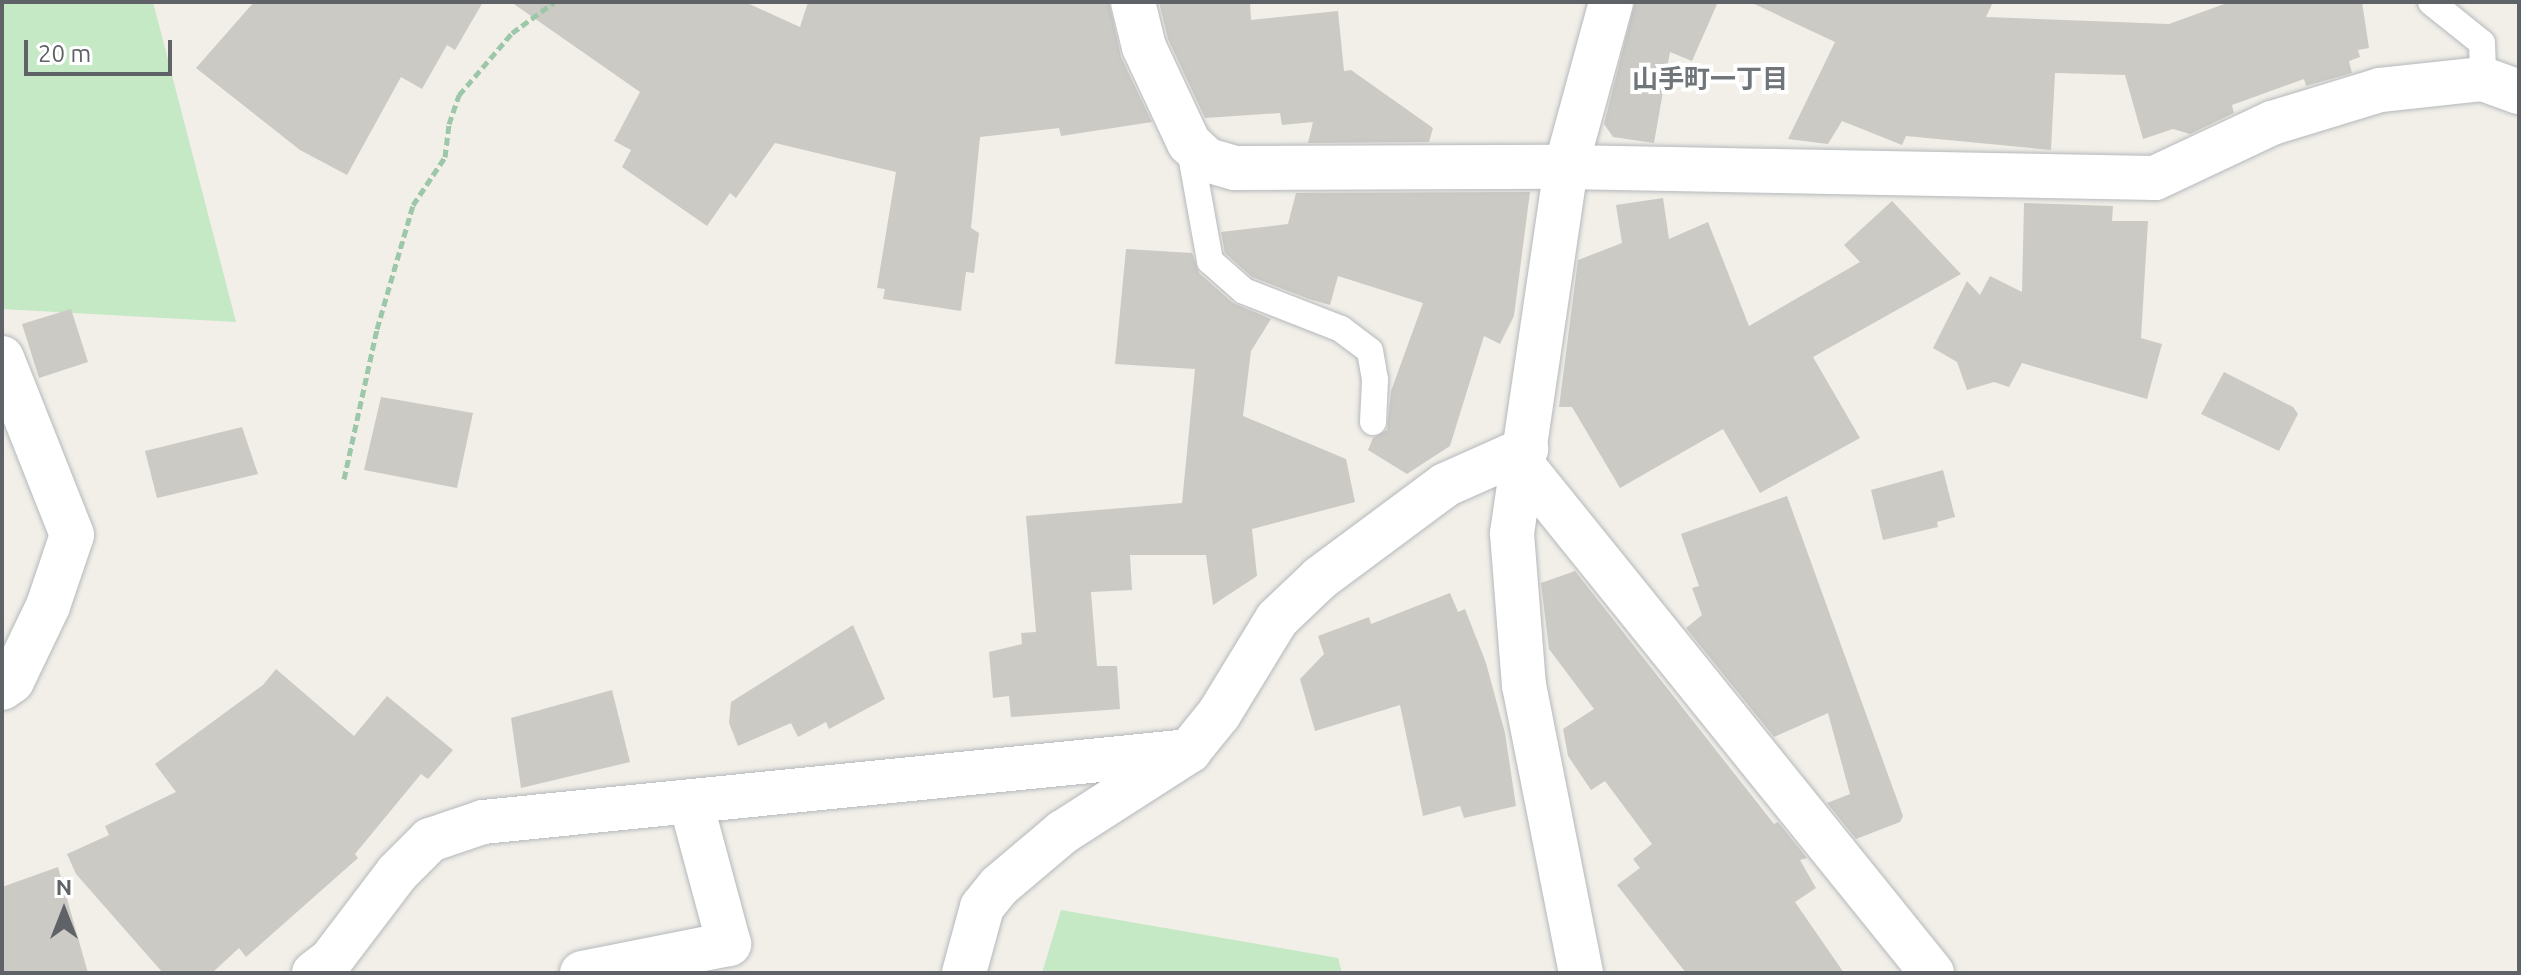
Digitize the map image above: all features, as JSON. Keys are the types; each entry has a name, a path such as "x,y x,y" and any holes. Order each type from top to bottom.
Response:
{"street":[{"path":"1133,2 1144,47 1189,143 1207,160 1235,168 1566,167 2155,178 2272,123 2380,90 2501,85"},
{"path":"1581,973 1524,686 1512,533 1566,167 1611,2"},
{"path":"2,358 72,535 48,606 12,681 2,688"},
{"path":"964,973 982,907 1020,863 1189,751 1219,714 1277,619 1320,578 1445,485 1525,458"},
{"path":"1525,458 1932,973"},
{"path":"314,973 331,960 397,873 430,840 483,822 1189,751"},
{"path":"582,973 729,944 691,803"}],"lane":[{"path":"2431,2 2482,43 2501,85"},
{"path":"1189,143 1210,261 1244,291 1341,329 1370,351 1375,380 1373,422"}],"path":[{"path":"344,479 377,329 413,205 445,157 459,95 512,33 554,2"}],"green space":[{"path":"2,2 153,2 236,322 2,309"},
{"path":"1061,910 1338,958 1342,973 1042,973"}],"building":[{"path":"254,2 483,2 455,50 447,45 422,89 401,77 347,175 300,150 196,68"},
{"path":"511,2 745,2 800,27 808,2 1109,2 1121,57 1152,122 1061,136 1059,128 980,137 971,228 979,233 974,273 966,272 961,311 883,299 885,289 877,288 896,172 775,143 736,198 730,193 707,226 622,167 631,150 614,141 640,92"},
{"path":"1159,2 1250,2 1251,20 1338,11 1344,71 1351,70 1433,128 1429,142 1308,143 1313,122 1282,125 1280,113 1205,118 1168,39"},
{"path":"1635,2 1718,2 1692,61 1670,52 1654,143 1613,137 1604,124"},
{"path":"1750,2 1993,2 1986,17 2169,24 2230,2 2362,2 2369,48 2358,50 2360,57 2349,61 2352,73 2306,86 2304,79 2232,105 2234,113 2190,134 2173,129 2143,139 2125,75 2055,73 2051,150 1906,136 1902,145 1842,121 1828,144 1788,139 1835,42"},
{"path":"1530,192 1514,316 1500,344 1484,336 1450,446 1407,474 1368,450 1373,438 1387,430 1391,391 1423,303 1338,276 1330,305 1309,299 1252,277 1225,253 1221,232 1288,224 1296,193"},
{"path":"1663,198 1669,239 1708,222 1749,326 1860,262 1844,245 1892,201 1961,274 1813,357 1860,438 1760,493 1723,429 1620,488 1572,407 1559,407 1578,260 1622,243 1616,205"},
{"path":"2024,203 2113,206 2112,221 2148,221 2141,338 2162,344 2147,399 2022,363 2009,387 1994,382 1967,390 1957,362 1933,348 1967,281 1980,295 1990,276 2022,292"},
{"path":"1126,249 1192,253 1199,273 1233,303 1271,319 1251,351 1243,416 1346,459 1355,502 1252,529 1257,576 1213,605 1206,555 1130,555 1132,590 1091,592 1097,666 1117,666 1120,709 1011,717 1009,696 993,698 989,652 1022,644 1021,633 1036,632 1026,516 1182,503 1195,369 1115,364"},
{"path":"71,309 88,362 39,378 22,324"},
{"path":"2224,372 2293,407 2298,414 2279,451 2201,414"},
{"path":"381,397 473,413 457,488 364,470"},
{"path":"242,427 258,474 157,498 145,451"},
{"path":"1943,470 1955,517 1937,522 1938,527 1883,540 1871,490"},
{"path":"1787,496 1903,816 1900,822 1856,839 1827,803 1850,794 1828,713 1774,737 1686,628 1702,615 1692,588 1699,586 1681,534"},
{"path":"1575,571 1774,824 1778,822 1807,858 1800,860 1816,888 1795,902 1844,973 1686,973 1617,885 1640,868 1633,859 1652,844 1605,781 1591,790 1568,756 1563,729 1594,709 1549,649 1541,583"},
{"path":"1450,593 1458,612 1465,609 1486,663 1505,733 1516,806 1464,818 1460,806 1423,816 1400,705 1315,731 1300,679 1324,654 1318,636 1369,617 1371,624"},
{"path":"853,625 885,699 829,729 826,722 798,737 791,723 738,746 729,723 731,702"},
{"path":"276,669 354,736 387,696 453,750 428,779 421,774 355,854 358,858 246,957 239,948 212,973 163,973 76,874 67,854 109,835 105,826 176,792 155,764 263,685"},
{"path":"612,690 630,762 521,788 511,718"},
{"path":"58,867 88,973 2,973 2,887"}],"district":[{"name":"山手町一丁目","path":"1710,79"}]}
